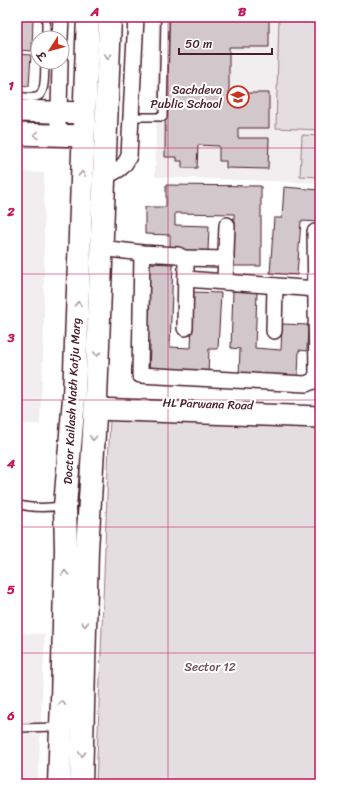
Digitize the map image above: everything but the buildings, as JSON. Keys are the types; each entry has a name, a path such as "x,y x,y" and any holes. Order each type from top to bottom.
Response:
{"main road":[{"name":"Doctor Kailash Nath Katju Marg","path":"81,784 72,728 65,506 74,398 88,17"},
{"name":"Doctor Kailash Nath Katju Marg","path":"59,784 72,728 87,550 95,404 110,17"},
{"path":"66,550 87,550"}],"street":[{"path":"60,30 61,17"},
{"path":"104,177 119,170 125,164 129,156 136,17"},
{"path":"57,135 60,70"},
{"path":"17,111 84,113"},
{"path":"17,134 84,136"},
{"path":"225,282 227,225"},
{"path":"142,253 140,374 306,384 313,381 317,375 315,232"},
{"path":"101,248 142,253 178,255 183,258 186,263 185,328"},
{"path":"183,258 226,258"},
{"path":"186,279 316,289"},
{"path":"274,331 275,286"},
{"path":"95,404 320,417"},
{"name":"HL Parwana Road","path":"95,404 320,408"}],"lane":[{"path":"46,17 46,30"},
{"path":"131,117 163,117 165,17"},
{"path":"17,96 36,97 41,94 43,90 44,70"},
{"path":"17,504 26,507 39,508 65,506"},
{"path":"17,728 72,728"}],"shaded area":[{"name":"Sachdeva Public School","path":"158,17 320,17 320,183 155,177"},
{"path":"17,172 44,173 44,335 40,424 17,424"},
{"path":"17,633 45,634 38,784 17,784"}],"green space":[{"path":"279,17 320,17 320,130 276,128"},
{"path":"302,135 320,136 320,177 300,176"},
{"name":"Sector 12","path":"110,416 320,424 320,784 96,784"}],"place":[{"name":"Sachdeva Public School","path":"238,97"}]}
